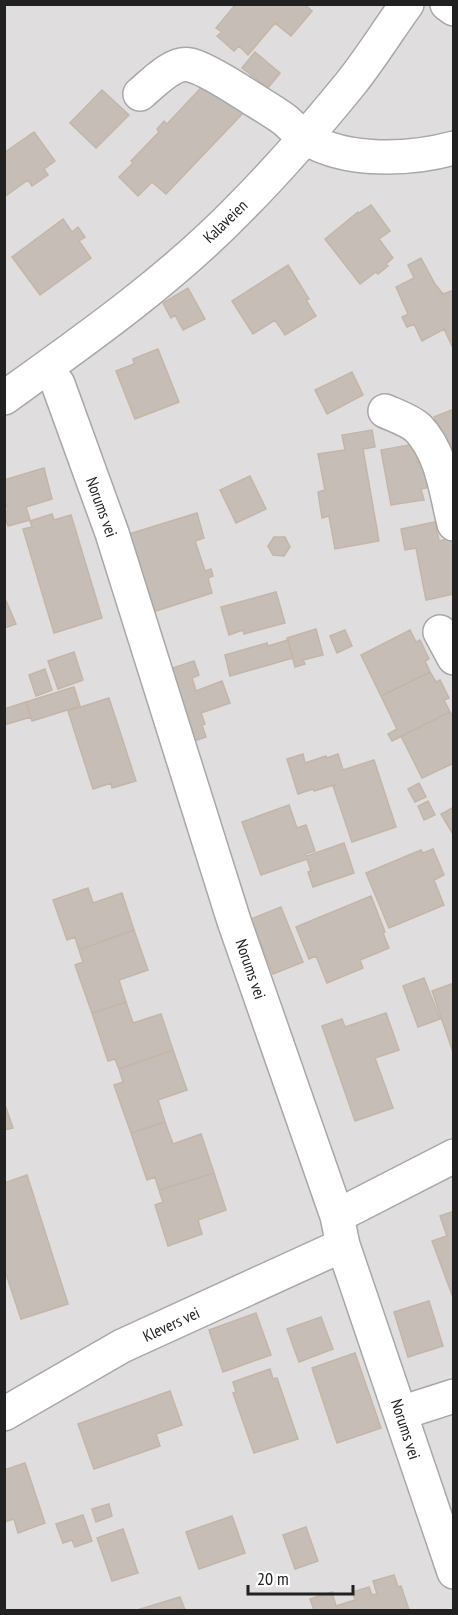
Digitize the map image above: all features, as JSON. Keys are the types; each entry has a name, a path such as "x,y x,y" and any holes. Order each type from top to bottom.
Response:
{"street":[{"name":"Kalaveien","path":"4,398 142,295 239,210 352,82 407,4"},
{"path":"447,4 453,9"},
{"path":"140,94 167,72 178,66 189,64 232,85 305,137 325,147 366,156 428,155 453,148"},
{"name":"Norums vei","path":"47,368 58,384 112,533 234,921 453,1572"},
{"path":"385,411 408,421 417,427 426,438 439,462 453,524"},
{"name":"Klevers vei","path":"4,1414 122,1346 340,1231 453,1156"},
{"path":"401,1413 453,1396"}],"shaded area":[{"path":"5,5 453,5 453,1610 5,1610"}],"building":[{"path":"236,4 304,4 312,11 291,36 275,23 248,55 239,46 234,51 217,36 222,32 216,28"},
{"path":"255,52 280,73 268,88 242,68"},
{"path":"211,77 246,110 166,194 152,182 138,196 119,177 159,132 157,129 164,121 167,124"},
{"path":"102,90 129,115 96,148 70,123"},
{"path":"34,132 55,161 44,169 48,175 32,186 28,180 4,197 4,153"},
{"path":"371,205 390,231 379,239 393,258 386,264 388,266 378,274 376,272 360,284 325,239 358,212"},
{"path":"63,219 72,232 78,227 85,237 79,241 91,258 40,295 12,257"},
{"path":"421,258 443,294 454,290 454,350 444,329 422,341 414,324 407,327 402,317 408,314 396,287 414,278 408,265"},
{"path":"288,265 309,299 306,300 316,316 285,335 275,320 253,334 232,301"},
{"path":"188,288 205,319 183,330 175,315 171,318 163,303"},
{"path":"158,349 179,402 135,419 116,371 134,364 133,359"},
{"path":"352,372 363,395 327,414 315,390"},
{"path":"454,409 454,468 434,417"},
{"path":"372,430 375,447 363,449 379,541 335,549 329,516 322,518 318,492 325,490 318,454 345,450 342,435"},
{"path":"414,444 417,462 425,460 430,487 421,489 424,500 391,505 381,450"},
{"path":"44,468 52,499 26,507 30,520 8,526 4,513 8,510 4,500 4,480"},
{"path":"250,476 266,509 236,523 220,490"},
{"path":"197,513 204,538 195,541 205,571 211,569 213,576 208,578 212,593 153,612 129,534"},
{"path":"52,514 54,520 71,515 102,618 54,633 23,529 32,527 30,521"},
{"path":"435,522 439,541 454,538 454,594 426,600 416,548 405,550 401,529"},
{"path":"274,537 285,537 290,547 284,556 273,555 268,546"},
{"path":"276,592 285,623 244,634 243,630 229,635 221,607"},
{"path":"4,596 16,624 4,628"},
{"path":"316,629 323,655 303,660 305,664 295,667 287,638"},
{"path":"345,630 352,646 337,653 330,636"},
{"path":"410,630 416,642 420,640 429,659 425,661 430,672 381,696 361,655"},
{"path":"288,640 293,658 230,676 225,655 267,643 268,646"},
{"path":"74,652 83,680 58,689 48,661"},
{"path":"194,661 199,675 192,678 196,691 222,681 230,703 201,713 206,737 191,742 161,672"},
{"path":"45,669 52,690 36,696 29,675"},
{"path":"430,672 436,682 440,680 449,698 444,700 450,712 392,741 388,734 397,729 381,696"},
{"path":"74,687 80,706 32,721 26,702"},
{"path":"109,698 136,781 112,788 111,783 93,789 68,711"},
{"path":"26,702 31,717 4,725 4,709"},
{"path":"450,712 454,718 454,763 422,778 401,736"},
{"path":"303,754 305,763 338,754 343,770 374,760 396,827 352,842 333,786 337,784 298,794 287,759"},
{"path":"419,783 426,797 415,802 408,789"},
{"path":"428,801 435,815 424,820 418,806"},
{"path":"289,805 297,828 306,825 315,851 305,854 307,856 344,843 354,873 313,887 307,859 261,875 242,822"},
{"path":"454,807 454,836 441,814"},
{"path":"433,849 444,875 434,880 444,905 389,928 366,873 421,850 423,853"},
{"path":"88,888 93,903 122,893 134,930 79,950 75,937 67,940 53,900"},
{"path":"371,896 389,948 360,960 363,968 327,983 316,956 309,959 296,927"},
{"path":"281,907 303,962 273,974 251,919"},
{"path":"134,930 148,970 119,980 126,1002 92,1013 75,965 83,962 79,950"},
{"path":"424,978 440,1019 418,1027 403,986"},
{"path":"454,983 454,1055 432,991"},
{"path":"126,1002 133,1023 161,1014 173,1050 119,1069 115,1059 108,1061 92,1013"},
{"path":"386,1013 399,1050 375,1058 393,1108 355,1121 322,1026 342,1019 345,1027"},
{"path":"173,1050 187,1090 158,1100 165,1122 131,1133 114,1085 123,1082 119,1069"},
{"path":"4,1102 13,1128 4,1130"},
{"path":"165,1122 173,1144 201,1134 214,1173 159,1190 155,1177 147,1180 131,1133"},
{"path":"214,1173 226,1210 198,1220 202,1234 168,1246 155,1205 163,1202 159,1190"},
{"path":"27,1175 68,1304 21,1319 4,1268 4,1183"},
{"path":"454,1211 454,1300 432,1241 447,1236 440,1216"},
{"path":"429,1301 443,1346 408,1357 394,1312"},
{"path":"256,1313 271,1355 223,1372 209,1330"},
{"path":"321,1317 333,1349 299,1362 287,1329"},
{"path":"355,1353 381,1428 337,1443 312,1368"},
{"path":"270,1369 273,1379 277,1378 298,1439 254,1453 233,1393 236,1392 233,1382"},
{"path":"170,1391 182,1425 156,1434 160,1446 94,1469 78,1424"},
{"path":"25,1463 45,1523 18,1533 14,1519 4,1522 4,1470"},
{"path":"109,1504 112,1516 96,1522 92,1509"},
{"path":"83,1515 92,1541 75,1547 72,1540 63,1543 56,1524"},
{"path":"232,1516 245,1553 199,1569 186,1532"},
{"path":"306,1527 318,1561 295,1569 283,1535"},
{"path":"123,1529 138,1573 112,1581 97,1538"},
{"path":"394,1575 398,1587 401,1586 409,1610 314,1610 310,1599 332,1592 336,1606 355,1600 353,1592 369,1587 372,1595 377,1594 373,1581"},
{"path":"180,1597 185,1610 140,1609"}]}
